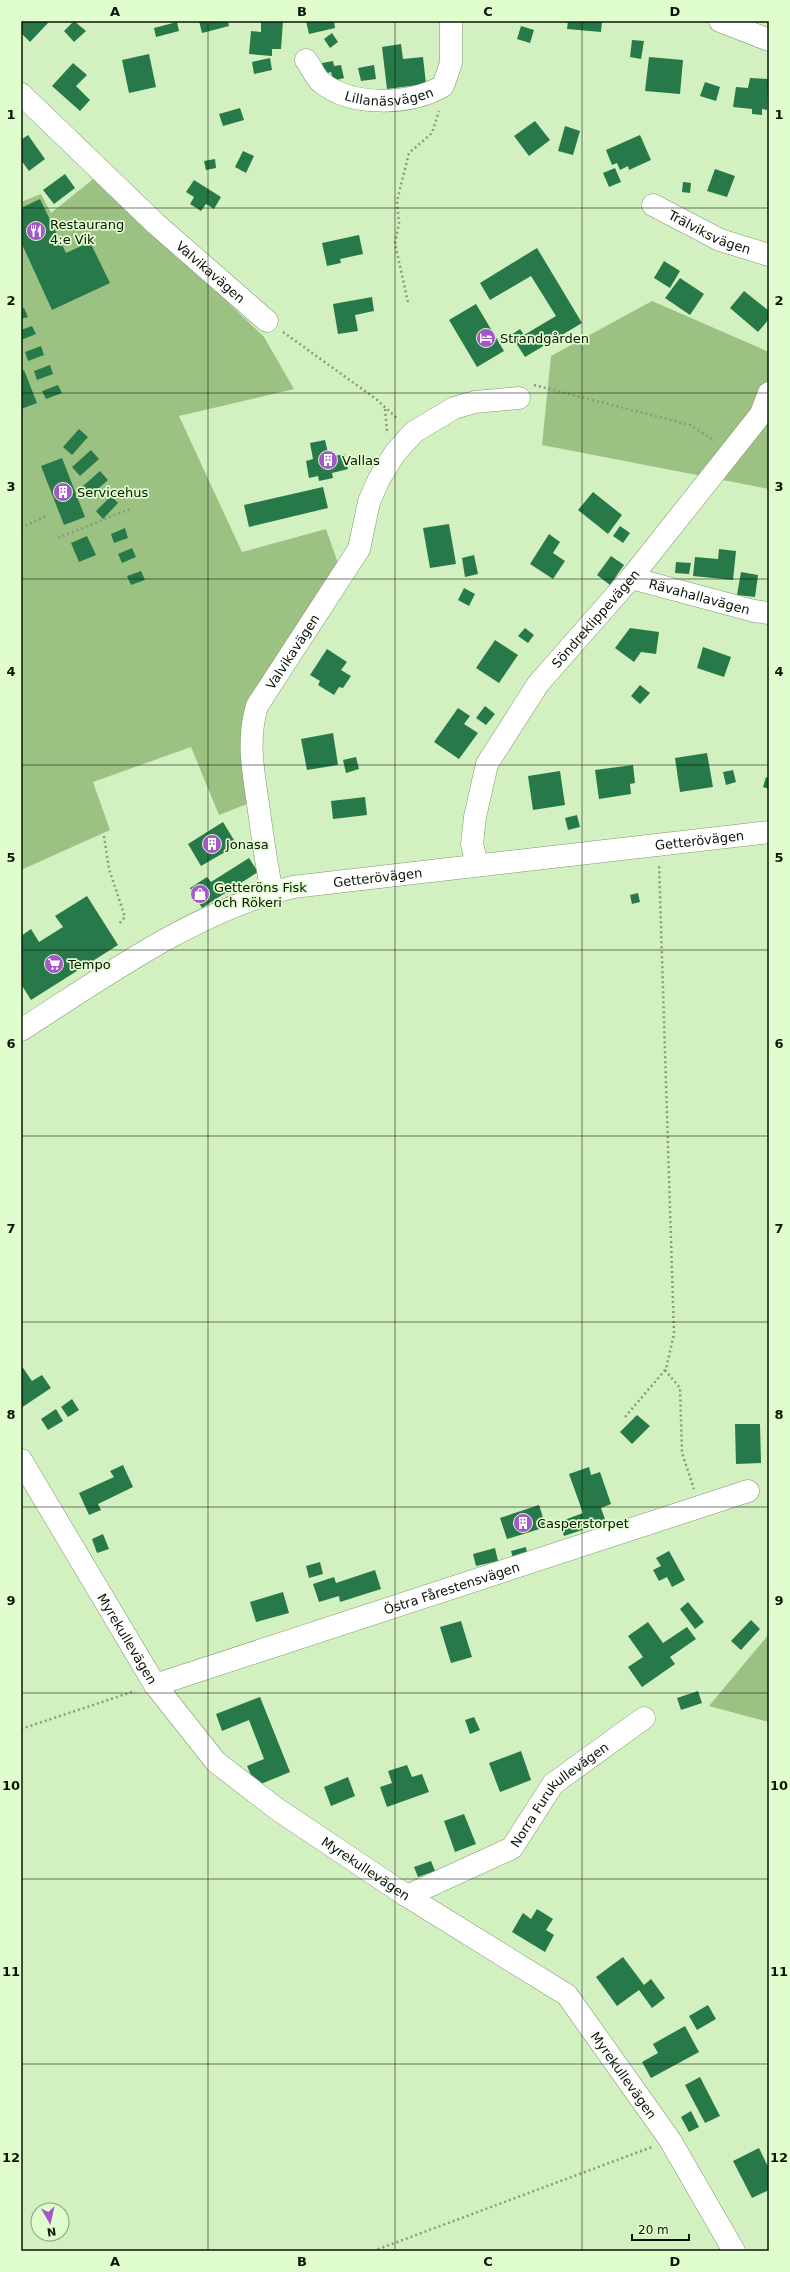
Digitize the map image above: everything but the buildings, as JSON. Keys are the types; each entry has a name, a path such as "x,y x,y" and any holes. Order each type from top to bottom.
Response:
{"street":[{"name":"Lillanäsvägen","path":"306,60 321,82 348,95 388,102 422,97 441,88 451,63 451,21"},
{"path":"720,21 769,40"},
{"name":"Valvikavägen","path":"21,94 156,224 267,321"},
{"name":"Trälviksvägen","path":"653,205 720,240 769,255"},
{"name":"Söndreklippevägen","path":"477,865 472,844 472,837 487,764 538,684 631,578 730,451 761,414 769,393"},
{"name":"Valvikavägen","path":"272,892 265,856 251,757 252,721 257,706 356,554 369,502 379,479 395,453 414,432 454,408 475,402 519,398"},
{"name":"Rävahallavägen","path":"631,578 754,611 769,613"},
{"name":"Getterövägen","path":"21,1030 137,957 193,926 257,896 272,892 293,887 769,832"},
{"name":"Myrekullevägen","path":"21,1460 155,1685 216,1762 277,1809 407,1896 567,1995 670,2140 734,2251"},
{"name":"Östra Fårestensvägen","path":"155,1685 748,1491"},
{"name":"Norra Furukullevägen","path":"407,1896 512,1848 553,1784 644,1718"}],"path":[{"path":"408,302 395,244 399,222 397,201 409,153 432,133 442,101 441,88"},
{"path":"267,321 376,399 385,409 414,432"},
{"path":"519,398 534,384 622,406 690,424 730,451"},
{"path":"58,538 130,508"},
{"path":"21,528 48,515"},
{"path":"104,836 110,869 125,917 118,925"},
{"path":"625,1417 665,1370 674,1334 659,844"},
{"path":"665,1370 680,1388 682,1453 700,1506"},
{"path":"21,1729 155,1685"},
{"path":"373,2251 670,2140"}],"green space":[{"path":"97,176 264,337 294,389 179,416 242,552 326,529 339,566 249,697 241,755 247,804 219,815 191,747 93,782 110,830 21,870 21,202 41,194 51,213"},
{"path":"652,301 769,352 769,489 542,445 551,356"},
{"path":"769,1634 769,1722 709,1706"}],"place":[{"name":"Restaurang 4:e Vik","path":"36,231"},
{"name":"Strandgården","path":"486,338"},
{"name":"Vallas","path":"328,460"},
{"name":"Servicehus","path":"63,492"},
{"name":"Jonasa","path":"212,844"},
{"name":"Getteröns Fisk och Rökeri","path":"200,894"},
{"name":"Tempo","path":"54,964"},
{"name":"Casperstorpet","path":"523,1523"}]}
